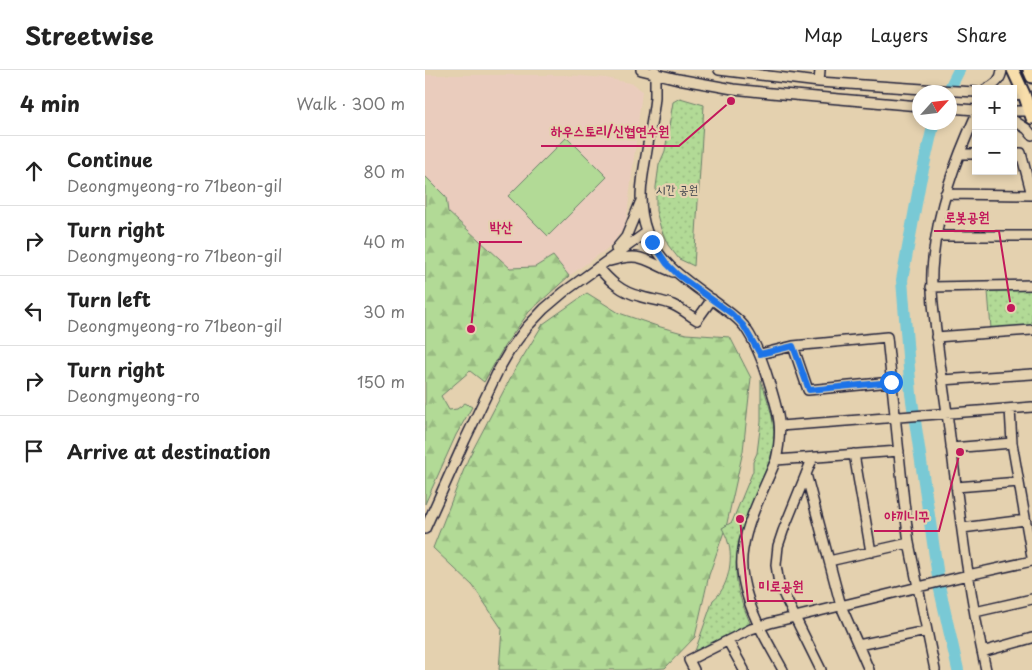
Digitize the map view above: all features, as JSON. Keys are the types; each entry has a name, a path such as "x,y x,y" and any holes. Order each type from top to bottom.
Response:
{"main road":[{"path":"1013,70 1031,113"},
{"path":"1029,70 1032,77"}],"street":[{"path":"641,70 733,89 912,105"},
{"path":"719,70 819,82 972,92"},
{"path":"819,82 820,70"},
{"path":"993,85 1001,78 1002,70"},
{"path":"655,72 655,98 641,203 647,232 658,253 678,275 732,314 743,325 760,354 780,426 780,438 775,460 747,530 742,567 748,600 783,670"},
{"path":"957,109 972,112"},
{"path":"1017,111 1031,113"},
{"path":"972,118 941,210 933,259 931,288 942,380 943,414 951,448 968,575 986,670"},
{"path":"1017,123 1027,129 1032,136"},
{"path":"945,194 1032,195 1017,153"},
{"path":"960,154 972,154"},
{"path":"600,265 616,250 626,237 641,203"},
{"path":"425,529 499,370 527,327 543,309 647,232"},
{"path":"936,236 1032,236"},
{"path":"600,265 629,256 638,257 653,262 678,275"},
{"path":"600,265 607,278 629,293 672,304 697,320 712,299"},
{"path":"931,288 1032,285"},
{"path":"937,337 1032,330"},
{"path":"760,354 793,346 887,337 891,382 897,417 903,502 909,543 920,587 926,631 935,670"},
{"path":"793,346 809,390 891,382"},
{"path":"942,380 1032,374"},
{"path":"780,426 1032,407"},
{"path":"1010,408 1012,443 1032,557"},
{"path":"951,448 1012,443"},
{"path":"775,460 899,451"},
{"path":"853,454 871,552"},
{"path":"813,458 783,531 778,546 776,565 779,584 821,670"},
{"path":"806,474 841,606 869,670"},
{"path":"956,487 1019,482"},
{"path":"962,528 1025,520"},
{"path":"829,561 909,543"},
{"path":"694,670 689,660 760,626 795,616 1032,561"},
{"path":"975,612 1032,599"},
{"path":"858,645 926,631"},
{"path":"982,652 1032,638"},
{"path":"728,641 743,670"}],"shaded area":[{"path":"425,75 565,75 606,78 634,84 642,91 627,216 623,229 613,243 569,276 553,257 535,267 510,268 448,212 446,197 425,176"}],"green space":[{"name":"시간 공원","path":"680,98 704,105 694,266 679,259 668,245 656,211 656,187 659,165 665,151 673,102"},
{"path":"567,137 607,177 548,236 508,196"},
{"path":"425,176 446,197 448,212 510,268 535,267 553,256 569,276 529,312 505,345 484,382 470,371 441,396 449,410 457,409 465,403 472,407 456,435 425,504"},
{"path":"1032,290 1032,326 991,329 988,291"},
{"path":"587,293 619,313 657,326 686,334 730,337 751,378 743,451 727,523 709,575 695,637 665,668 639,670 499,670 502,629 473,586 433,548 468,459 513,373 543,324"},
{"path":"761,380 772,417 773,445 769,462 742,532 736,570 739,593 750,623 749,626 694,654 713,600 723,589 730,565 730,549 722,528 732,522 753,471 761,421"}],"waterway":[{"path":"952,85 959,70"},
{"path":"932,130 920,182 902,280 911,394 940,590 958,670"}],"place":[{"name":"하우스토리/신협연수원","path":"731,101"},
{"name":"로봇공원","path":"1011,308"},
{"name":"박산","path":"471,329"},
{"name":"야끼니꾸","path":"960,452"},
{"name":"미로공원","path":"740,519"}],"route":[{"path":"652,242 658,253 678,275 732,314 743,325 760,354 793,346 809,390 891,382"}]}
